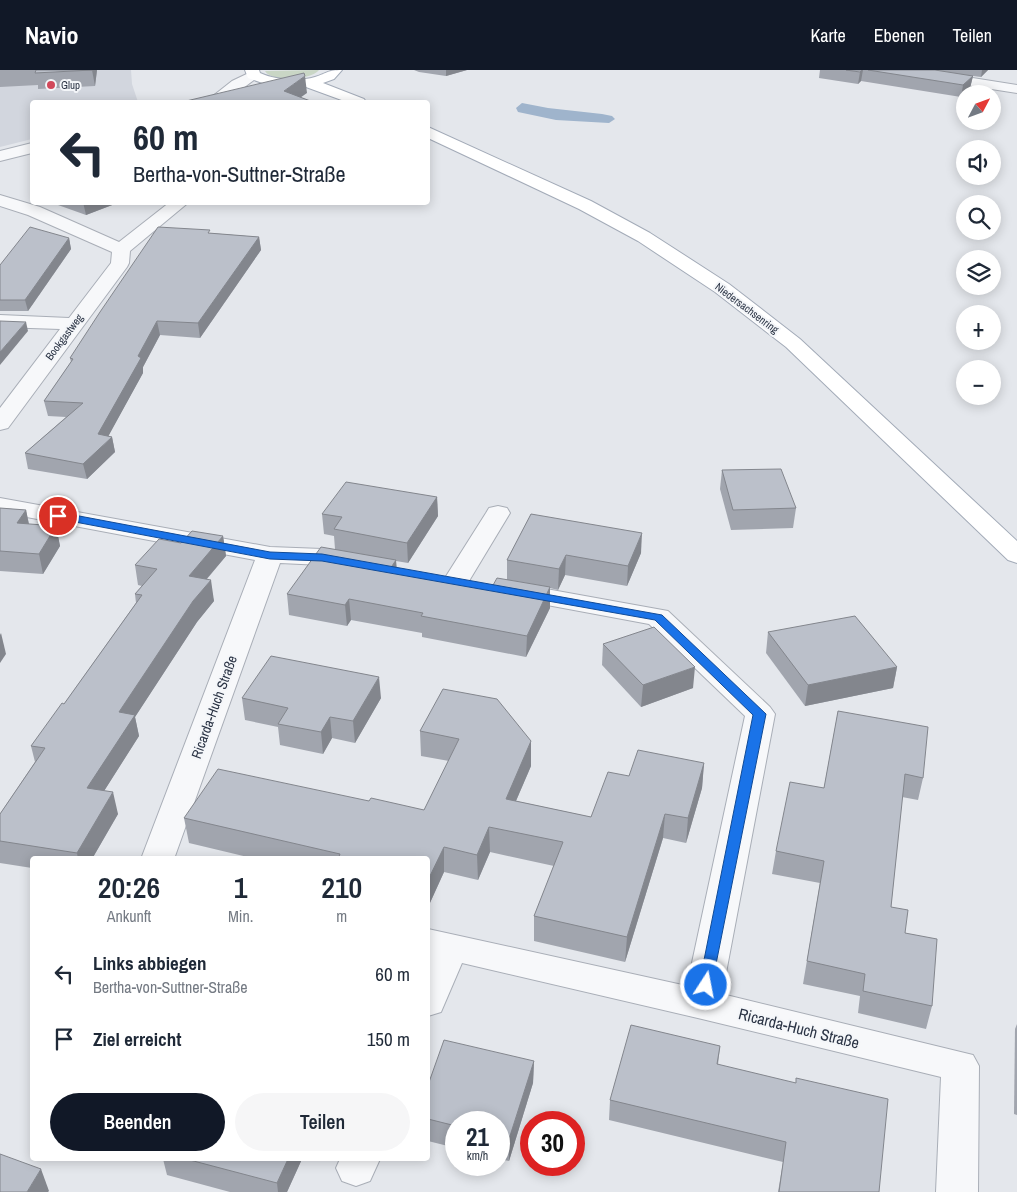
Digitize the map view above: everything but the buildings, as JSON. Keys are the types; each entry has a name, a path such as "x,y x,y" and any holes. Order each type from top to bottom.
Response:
{"main road":[{"path":"252,72 257,78 274,82 306,82 331,73 369,100"},
{"path":"306,82 355,100"},
{"name":"Niedersachsenring","path":"430,133 585,205 644,237 722,288 793,343 1017,555"}],"street":[{"path":"894,70 1015,89"},
{"path":"213,100 252,72"},
{"path":"215,100 274,82"},
{"path":"0,156 30,148"},
{"path":"0,200 34,212 121,249 177,205"},
{"name":"Bookgastweg","path":"0,423 120,263 121,249"},
{"path":"0,321 74,324"},
{"path":"0,504 270,555 322,557 380,568"},
{"path":"456,581 498,513"},
{"name":"Ricarda-Huch Straße","path":"159,856 270,555"},
{"path":"427,576 658,617 760,714 702,1004"},
{"path":"430,992 439,945"},
{"name":"Ricarda-Huch Straße","path":"439,945 702,1004 960,1066 957,1192"}],"shaded area":[{"path":"0,70 131,70 132,84 137,100 30,100 30,140 0,147"}],"green space":[{"path":"319,70 308,76 292,79 275,77 265,71"}],"water":[{"path":"522,103 602,114 612,116 615,119 609,123 556,120 518,112 516,108"}],"place":[{"name":"Glup","path":"51,85"}],"route":[{"path":"58,516 270,555 322,557 658,617 760,714 706,985"}]}
